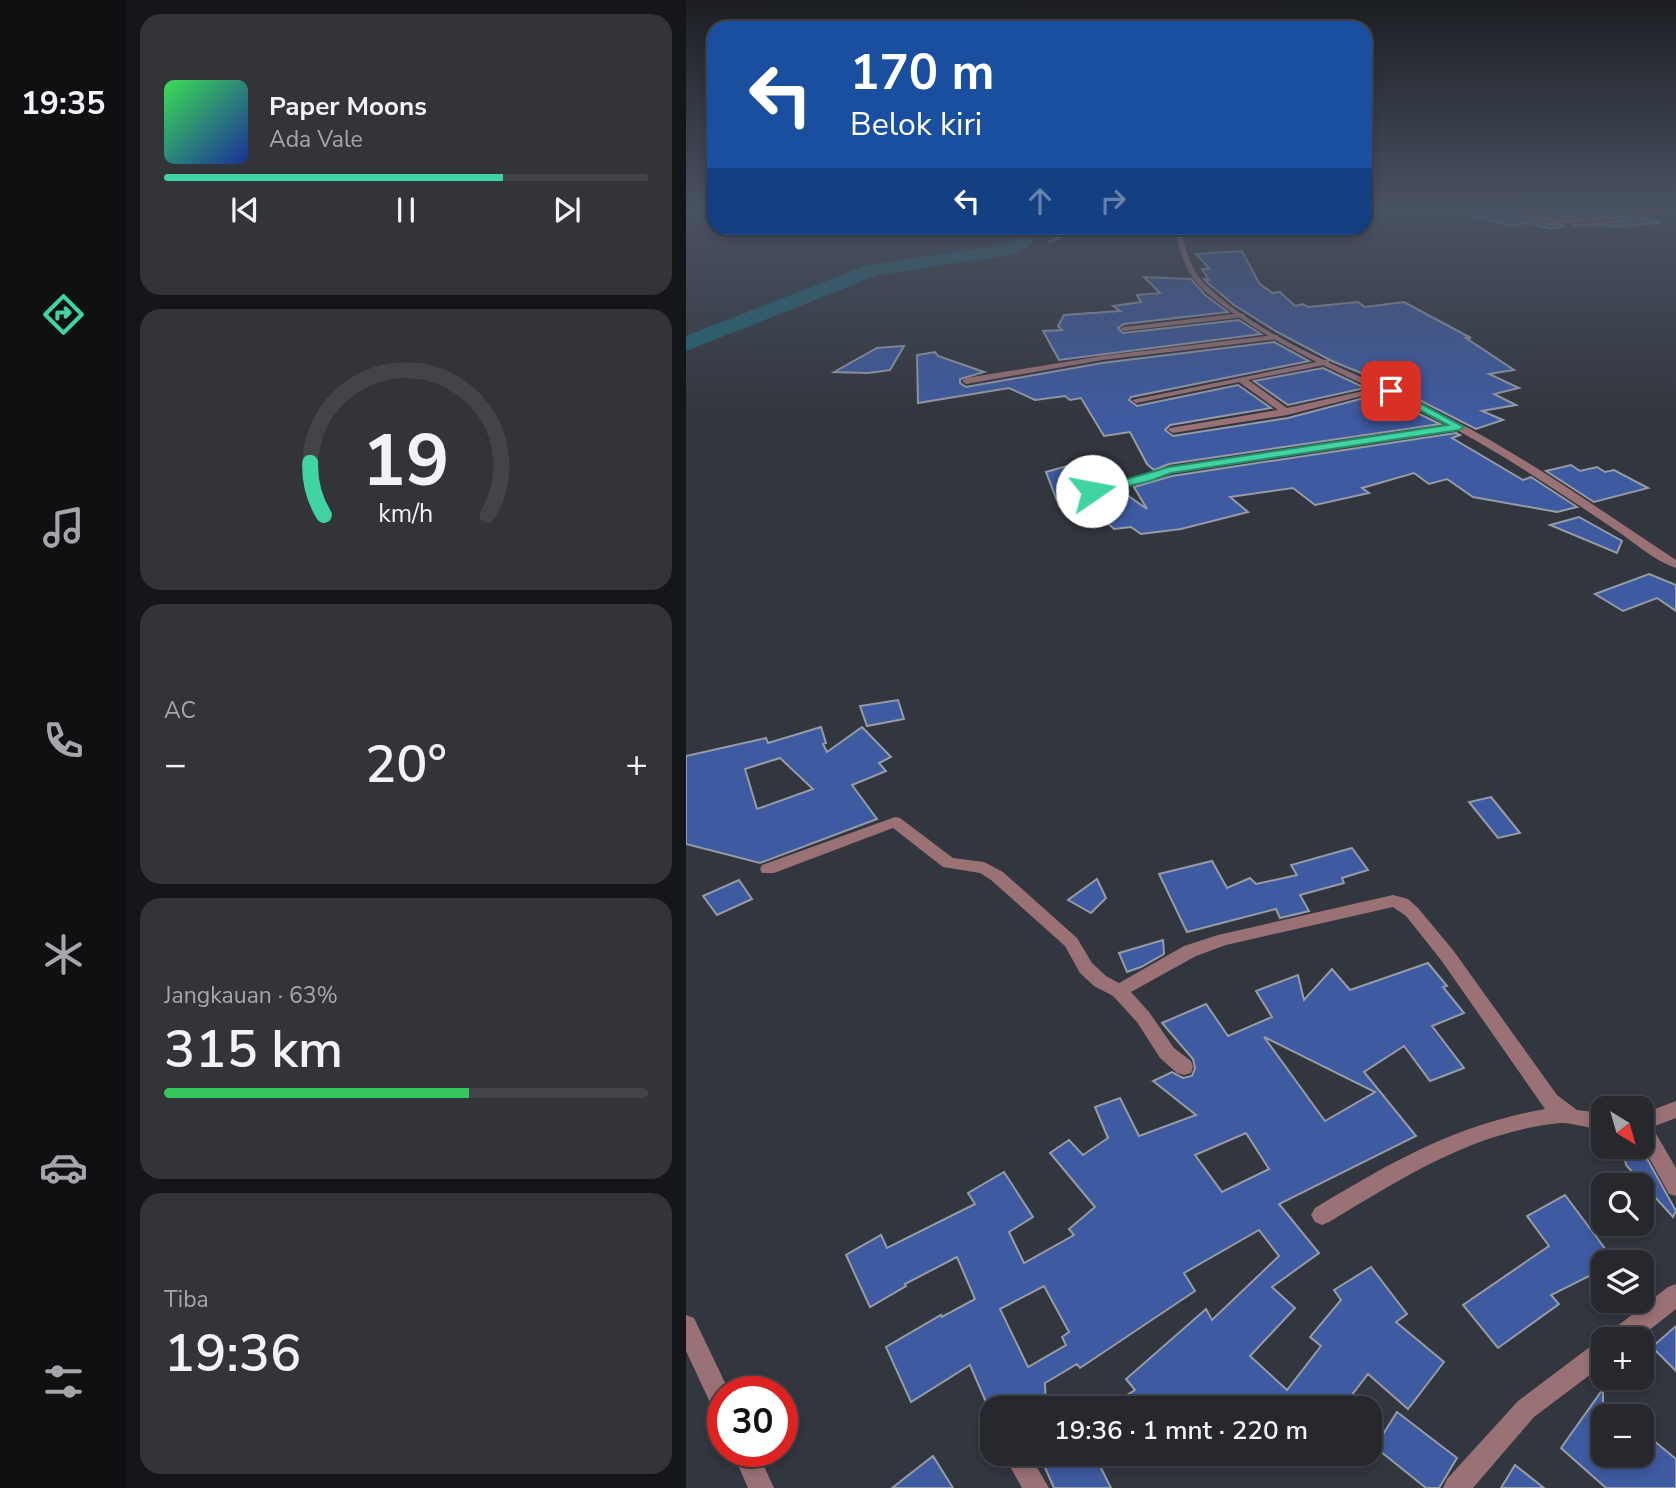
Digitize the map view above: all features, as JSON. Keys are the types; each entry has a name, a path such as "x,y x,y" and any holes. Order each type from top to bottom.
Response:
{"street":[{"path":"1197,277 1209,291 1275,337 1387,389 1459,427 1676,565"},
{"path":"1124,329 1241,315"},
{"path":"966,381 1102,358 1275,337"},
{"path":"1136,400 1326,362"},
{"path":"1242,380 1287,412"},
{"path":"1173,430 1287,412 1387,389"},
{"path":"1092,491 1146,479 1169,470 1459,427"},
{"path":"768,869 895,822 949,863 984,868 997,876 1071,942 1093,975 1119,991 1143,1017 1167,1053 1184,1067"},
{"path":"1119,991 1190,951 1224,939 1393,901 1402,903 1447,955 1550,1101 1563,1114 1579,1121 1591,1121"},
{"path":"1654,1119 1676,1109"},
{"path":"1322,1215 1415,1160 1465,1138 1516,1122 1563,1114"},
{"path":"1654,1146 1676,1187"},
{"path":"1635,1327 1676,1295"},
{"path":"686,1326 709,1376"},
{"path":"1455,1488 1526,1409 1591,1360"},
{"path":"1022,1466 1036,1488"},
{"path":"751,1467 761,1488"}],"building":[{"path":"1144,277 1191,279 1205,295 1228,312 1124,324 1118,328 1123,333 1239,320 1261,334 1059,360 1043,331 1062,330 1058,326 1064,315 1120,311 1113,306 1141,302 1137,295 1160,293"},
{"path":"1207,277 1256,277 1272,293 1280,292 1295,306 1358,302 1365,307 1404,302 1471,338 1466,338 1514,370 1489,374 1519,388 1494,394 1516,405 1482,411 1503,420 1476,429 1277,332 1234,305 1204,279 1209,280"},
{"path":"1274,342 1309,361 1131,397 1129,400 1137,406 1238,385 1271,408 1170,425 1165,430 1173,436 1288,418 1379,394 1440,424 1169,464 1154,470 1147,464 1130,432 1104,436 1081,398 1070,400 1065,396 1035,400 1009,388 918,403 917,355 935,352 938,356 984,372 960,379 960,383 966,387 1102,363"},
{"path":"904,346 890,370 868,373 834,372 877,348"},
{"path":"1323,368 1365,388 1288,405 1254,381"},
{"path":"1456,433 1460,435 1452,438 1523,480 1531,477 1577,507 1557,512 1473,497 1447,479 1429,484 1414,473 1362,488 1369,493 1315,505 1293,488 1230,497 1248,512 1181,529 1141,534 1131,527 1114,529 1100,516 1078,522 1059,506 1046,472 1081,462 1109,483 1086,488 1086,493 1093,497 1120,490 1147,509 1134,487 1172,476"},
{"path":"1571,465 1580,471 1597,467 1605,472 1614,470 1648,488 1594,502 1546,471"},
{"path":"1579,517 1622,541 1617,553 1550,525"},
{"path":"1649,574 1676,585 1676,611 1657,598 1623,611 1595,594"},
{"path":"898,700 904,719 867,726 860,706"},
{"path":"821,727 827,752 862,727 891,757 879,763 886,771 852,785 877,819 760,863 686,844 686,756 766,738 768,743","holes":["780,758 813,789 757,809 745,769"]},
{"path":"1491,797 1520,833 1498,838 1469,802"},
{"path":"1352,848 1368,870 1342,878 1344,883 1300,895 1309,911 1280,918 1276,909 1187,932 1159,874 1212,861 1227,888 1250,878 1256,884 1297,875 1291,865"},
{"path":"1097,879 1106,898 1091,913 1068,900"},
{"path":"739,880 752,899 717,915 703,896"},
{"path":"1163,940 1164,954 1127,972 1119,953"},
{"path":"1428,963 1464,1013 1432,1026 1464,1068 1430,1081 1404,1046 1364,1072 1416,1136 1279,1204 1319,1253 1272,1287 1295,1308 1250,1356 1287,1390 1321,1346 1310,1337 1341,1300 1334,1290 1371,1267 1407,1314 1396,1322 1444,1362 1408,1409 1368,1374 1351,1396 1125,1396 1135,1390 1126,1379 1206,1309 1212,1320 1279,1256 1259,1230 1184,1273 1195,1291 1080,1368 1077,1364 1045,1383 1046,1396 983,1396 970,1365 911,1402 886,1347 975,1299 957,1257 905,1284 906,1286 870,1307 846,1255 881,1235 887,1248 975,1204 968,1193 1004,1172 1033,1217 1009,1232 1024,1263 1074,1235 1069,1229 1095,1207 1050,1153 1069,1140 1083,1155 1108,1138 1095,1107 1120,1098 1139,1136 1196,1115 1153,1081 1172,1072 1183,1078 1192,1076 1195,1068 1193,1059 1162,1023 1206,1004 1228,1036 1272,1017 1256,991 1298,975 1304,1000 1332,969 1350,990","holes":["1264,1037 1375,1092 1325,1121","1246,1133 1269,1169 1222,1192 1195,1155","1044,1286 1069,1332 1062,1337 1066,1345 1028,1367 1000,1309"]},
{"path":"1625,1159 1647,1159 1676,1211 1673,1217 1654,1196 1654,1173 1633,1173"},
{"path":"1565,1195 1591,1230 1591,1236 1596,1236 1606,1250 1591,1250 1591,1275 1551,1295 1559,1304 1498,1348 1463,1305 1549,1246 1527,1216"},
{"path":"1676,1326 1676,1371 1654,1349 1654,1345"},
{"path":"1602,1390 1603,1390 1603,1404 1592,1404"},
{"path":"1591,1406 1591,1467 1654,1467 1654,1441 1676,1459 1676,1488 1606,1488 1561,1448"},
{"path":"1397,1412 1457,1458 1439,1488 1426,1488 1382,1453 1382,1436"},
{"path":"933,1456 953,1488 892,1488"},
{"path":"1515,1465 1544,1488 1501,1488"},
{"path":"1044,1466 1100,1466 1111,1488 1054,1488"}],"waterway":[{"path":"686,344 853,277"}],"route":[{"path":"1092,491 1146,479 1169,470 1459,427 1391,391"}]}
